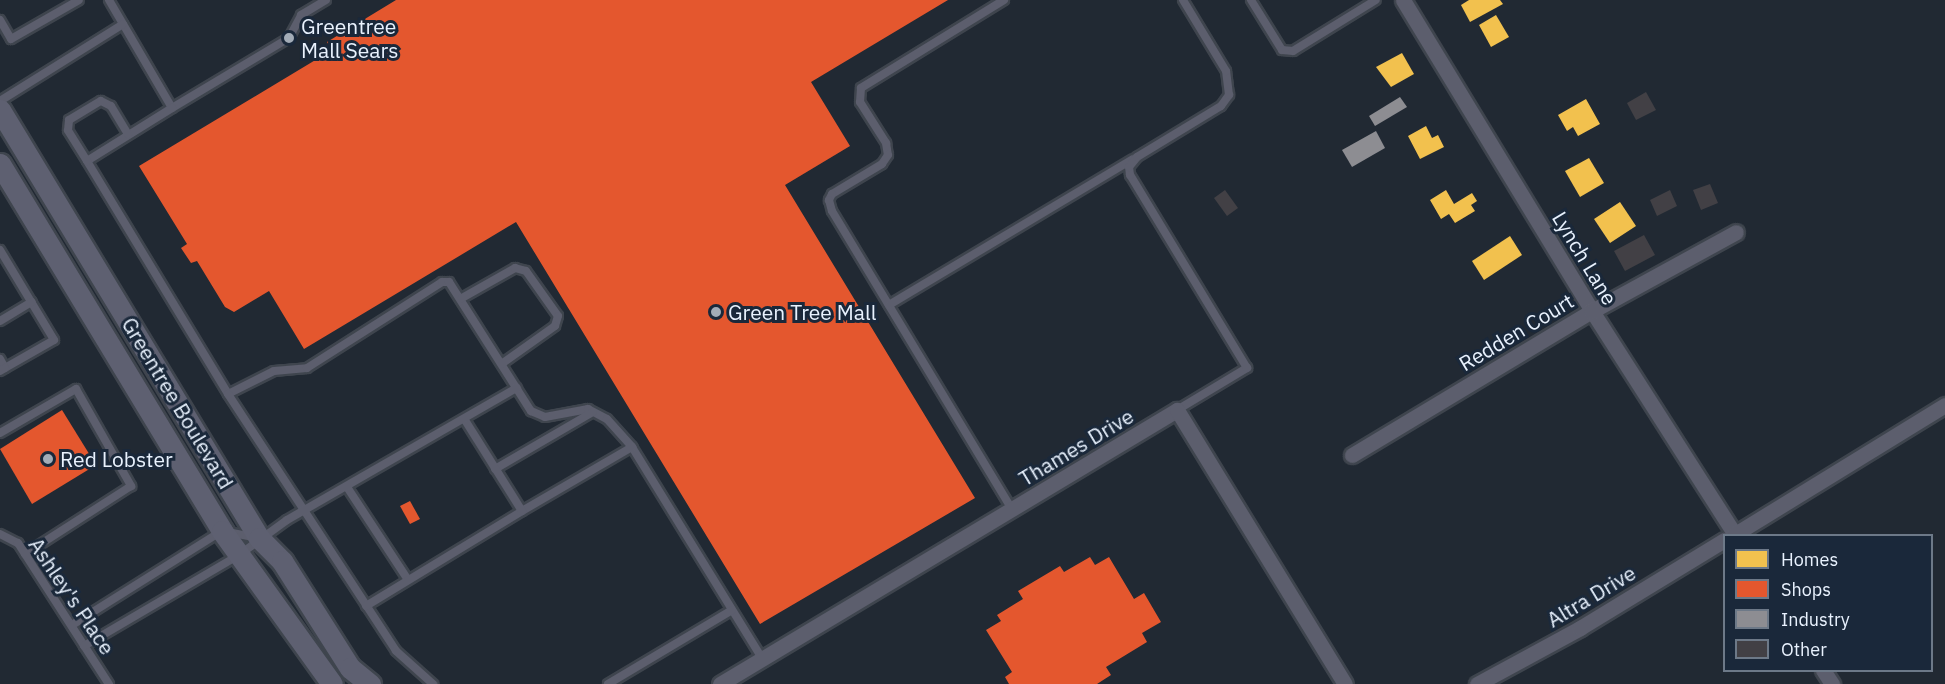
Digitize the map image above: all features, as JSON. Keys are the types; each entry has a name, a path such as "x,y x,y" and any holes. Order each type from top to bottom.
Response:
{"main road":[{"name":"Greentree Boulevard","path":"0,110 259,538 282,561 350,668 370,684"},
{"name":"Greentree Boulevard","path":"0,164 222,531 332,684"}],"street":[{"name":"Lynch Lane","path":"1403,0 1731,534"},
{"name":"Redden Court","path":"1352,455 1592,311 1736,232"},
{"name":"Altra Drive","path":"1735,534 1945,405"},
{"name":"Thames Drive","path":"720,684 1177,410"},
{"path":"1177,410 1345,684"},
{"name":"Altra Drive","path":"1477,684 1580,628 1723,541"}],"lane":[{"path":"0,20 11,39 79,0"},
{"path":"109,0 172,108"},
{"path":"87,161 289,38 301,15 326,0"},
{"path":"1004,0 861,88 860,102 886,143 888,155 882,164 832,194 830,207 1012,509"},
{"path":"889,305 1221,106 1229,95 1226,71 1183,0"},
{"path":"1251,0 1282,50 1293,51 1371,1"},
{"path":"0,101 123,24"},
{"path":"128,134 111,106 101,101 69,120 68,130 228,394 303,511 396,651 433,684"},
{"path":"1137,157 1129,167 1130,175 1247,368 1177,410"},
{"path":"0,250 4,264 32,302 54,340 3,369 0,358"},
{"path":"462,298 515,268 526,271 558,316 555,326 502,363"},
{"path":"228,394 274,371 307,368 442,282 449,282 462,298 531,411 545,417 576,410 592,412 607,419 632,447 763,660"},
{"path":"0,321 32,302"},
{"path":"84,646 239,555 259,538 303,511 347,488 518,388"},
{"path":"0,433 76,389 131,486 25,554"},
{"path":"495,469 592,412"},
{"path":"465,420 522,511"},
{"path":"366,606 632,447"},
{"path":"347,488 408,580"},
{"path":"72,625 222,531 259,538"},
{"name":"Ashley's Place","path":"0,534 18,543 109,684"},
{"path":"609,684 732,610"}],"building: Homes":[{"path":"1469,0 1500,0 1503,4 1470,22 1461,5"},
{"path":"1496,15 1509,37 1491,47 1479,25"},
{"path":"1402,53 1414,74 1391,87 1376,67"},
{"path":"1586,99 1600,124 1578,136 1573,127 1567,131 1558,115"},
{"path":"1426,126 1432,138 1438,135 1444,147 1420,159 1408,136"},
{"path":"1589,158 1604,183 1580,197 1565,171"},
{"path":"1446,190 1454,204 1472,193 1477,201 1471,205 1475,211 1455,223 1449,214 1441,219 1430,200"},
{"path":"1620,202 1636,226 1610,243 1594,219"},
{"path":"1510,236 1522,255 1484,280 1472,261"}],"building: Shops":[{"name":"Green Tree Mall","path":"396,0 948,0 811,82 850,146 785,185 975,498 760,624 516,222 304,349 269,291 234,312 225,307 197,261 191,263 181,248 187,244 139,166 332,50 327,42"},
{"name":"Red Lobster","path":"62,410 96,465 32,504 0,449"},
{"path":"410,501 420,519 410,524 400,506"},
{"path":"1090,557 1095,565 1109,557 1134,599 1144,593 1161,622 1142,633 1147,642 1106,667 1111,675 1097,684 1009,684 1005,677 1012,672 986,630 1001,621 997,615 1023,599 1018,591 1060,566 1064,572"}],"building: Industry":[{"path":"1400,97 1407,107 1375,126 1369,116"},
{"path":"1376,131 1385,148 1352,167 1342,150"}],"building: Other":[{"path":"1646,92 1656,110 1636,120 1627,103"},
{"path":"1710,184 1718,203 1701,210 1693,190"},
{"path":"1225,190 1238,208 1227,216 1214,198"},
{"path":"1670,190 1677,206 1657,216 1650,200"},
{"path":"1644,235 1655,255 1625,271 1614,251"}],"place":[{"name":"Greentree Mall Sears","path":"289,38"},
{"name":"Green Tree Mall","path":"716,312"},
{"name":"Red Lobster","path":"48,459"}]}
